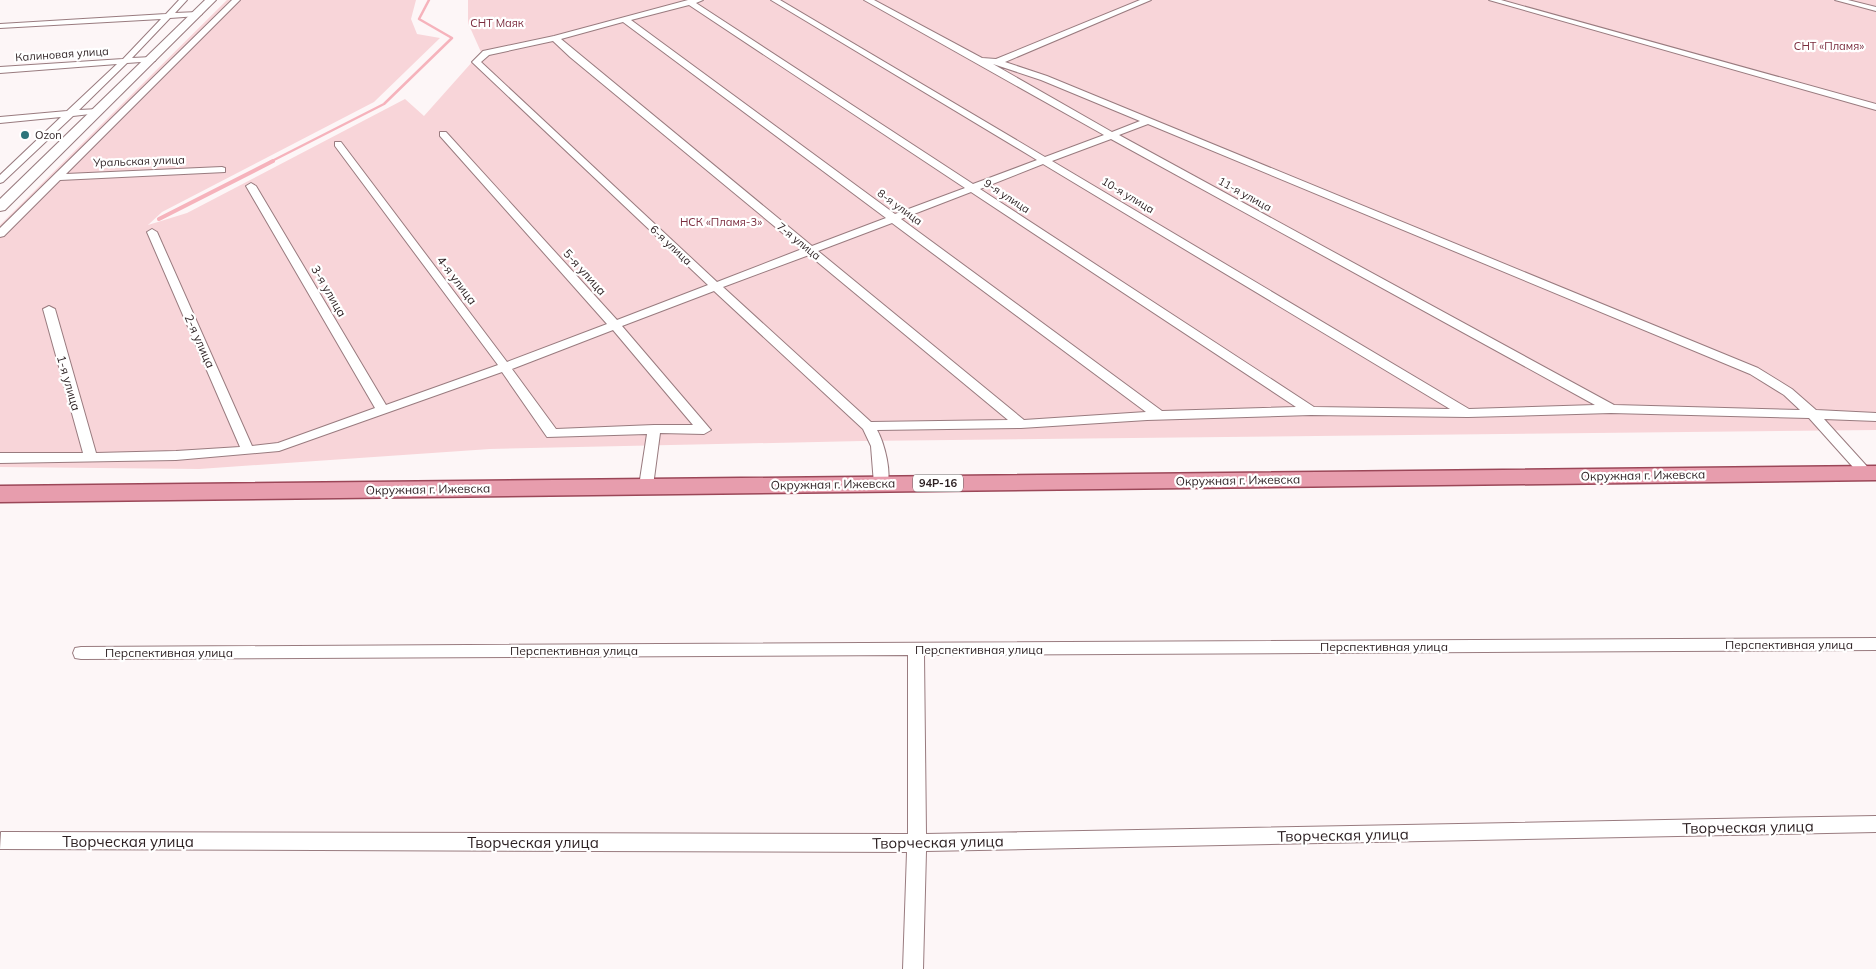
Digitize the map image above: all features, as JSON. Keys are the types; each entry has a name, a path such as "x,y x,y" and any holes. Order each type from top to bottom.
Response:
{"main road":[{"name":"Окружная г. Ижевска","path":"0,494 1871,473"}],"street":[{"path":"0,180 5,170 28,154 125,61 183,0"},
{"path":"0,207 211,0"},
{"path":"0,234 236,0"},
{"name":"10-я улица","path":"775,0 1046,160 1468,414"},
{"name":"11-я улица","path":"868,0 1611,409"},
{"path":"998,62 1148,0"},
{"path":"1492,0 1876,107"},
{"path":"1839,0 1876,9"},
{"path":"476,62 486,54 555,38 694,1"},
{"name":"9-я улица","path":"694,1 972,188 1311,411"},
{"path":"0,26 198,14"},
{"name":"8-я улица","path":"624,19 651,41 894,218 1160,416"},
{"name":"7-я улица","path":"555,38 573,55 1021,424"},
{"name":"Калиновая улица","path":"0,70 152,59"},
{"path":"980,60 998,62 1148,121 1705,349 1754,371 1788,392 1813,414 1871,473"},
{"name":"6-я улица","path":"476,62 714,286 868,426"},
{"path":"0,120 96,112"},
{"path":"0,458 152,456 248,451 279,447 505,367 1148,121"},
{"name":"5-я улица","path":"443,134 614,324 704,430 654,430"},
{"name":"4-я улица","path":"338,144 505,367 552,434 654,430"},
{"path":"28,154 54,152"},
{"name":"Уральская улица","path":"57,176 222,170"},
{"name":"3-я улица","path":"251,186 383,411"},
{"name":"2-я улица","path":"152,232 248,451"},
{"name":"1-я улица","path":"49,309 90,456"},
{"path":"868,426 1021,424 1160,416 1311,411 1468,414 1611,409 1876,417"},
{"path":"868,426 876,436 881,484"},
{"path":"646,486 654,430"},
{"name":"Перспективная улица","path":"81,653 1876,644"},
{"path":"913,969 917,843 916,649"},
{"name":"Творческая улица","path":"1,840 917,843 1876,824"}],"green space":[{"name":"НСК «Пламя-3»","path":"227,0 416,0 411,19 417,34 440,38 374,102 162,212 148,225 187,213 405,99 424,116 481,52 468,23 468,0 1876,0 1876,430 862,441 490,449 199,469 0,467 0,225"}],"waterway":[{"path":"270,162 384,104 452,38 419,19 429,0"},
{"path":"159,219 273,161"}],"place":[{"name":"Ozon","path":"25,135"}],"park label":[{"name":"СНТ Маяк","path":"497,23"},
{"name":"СНТ «Пламя»","path":"1829,46"}]}
